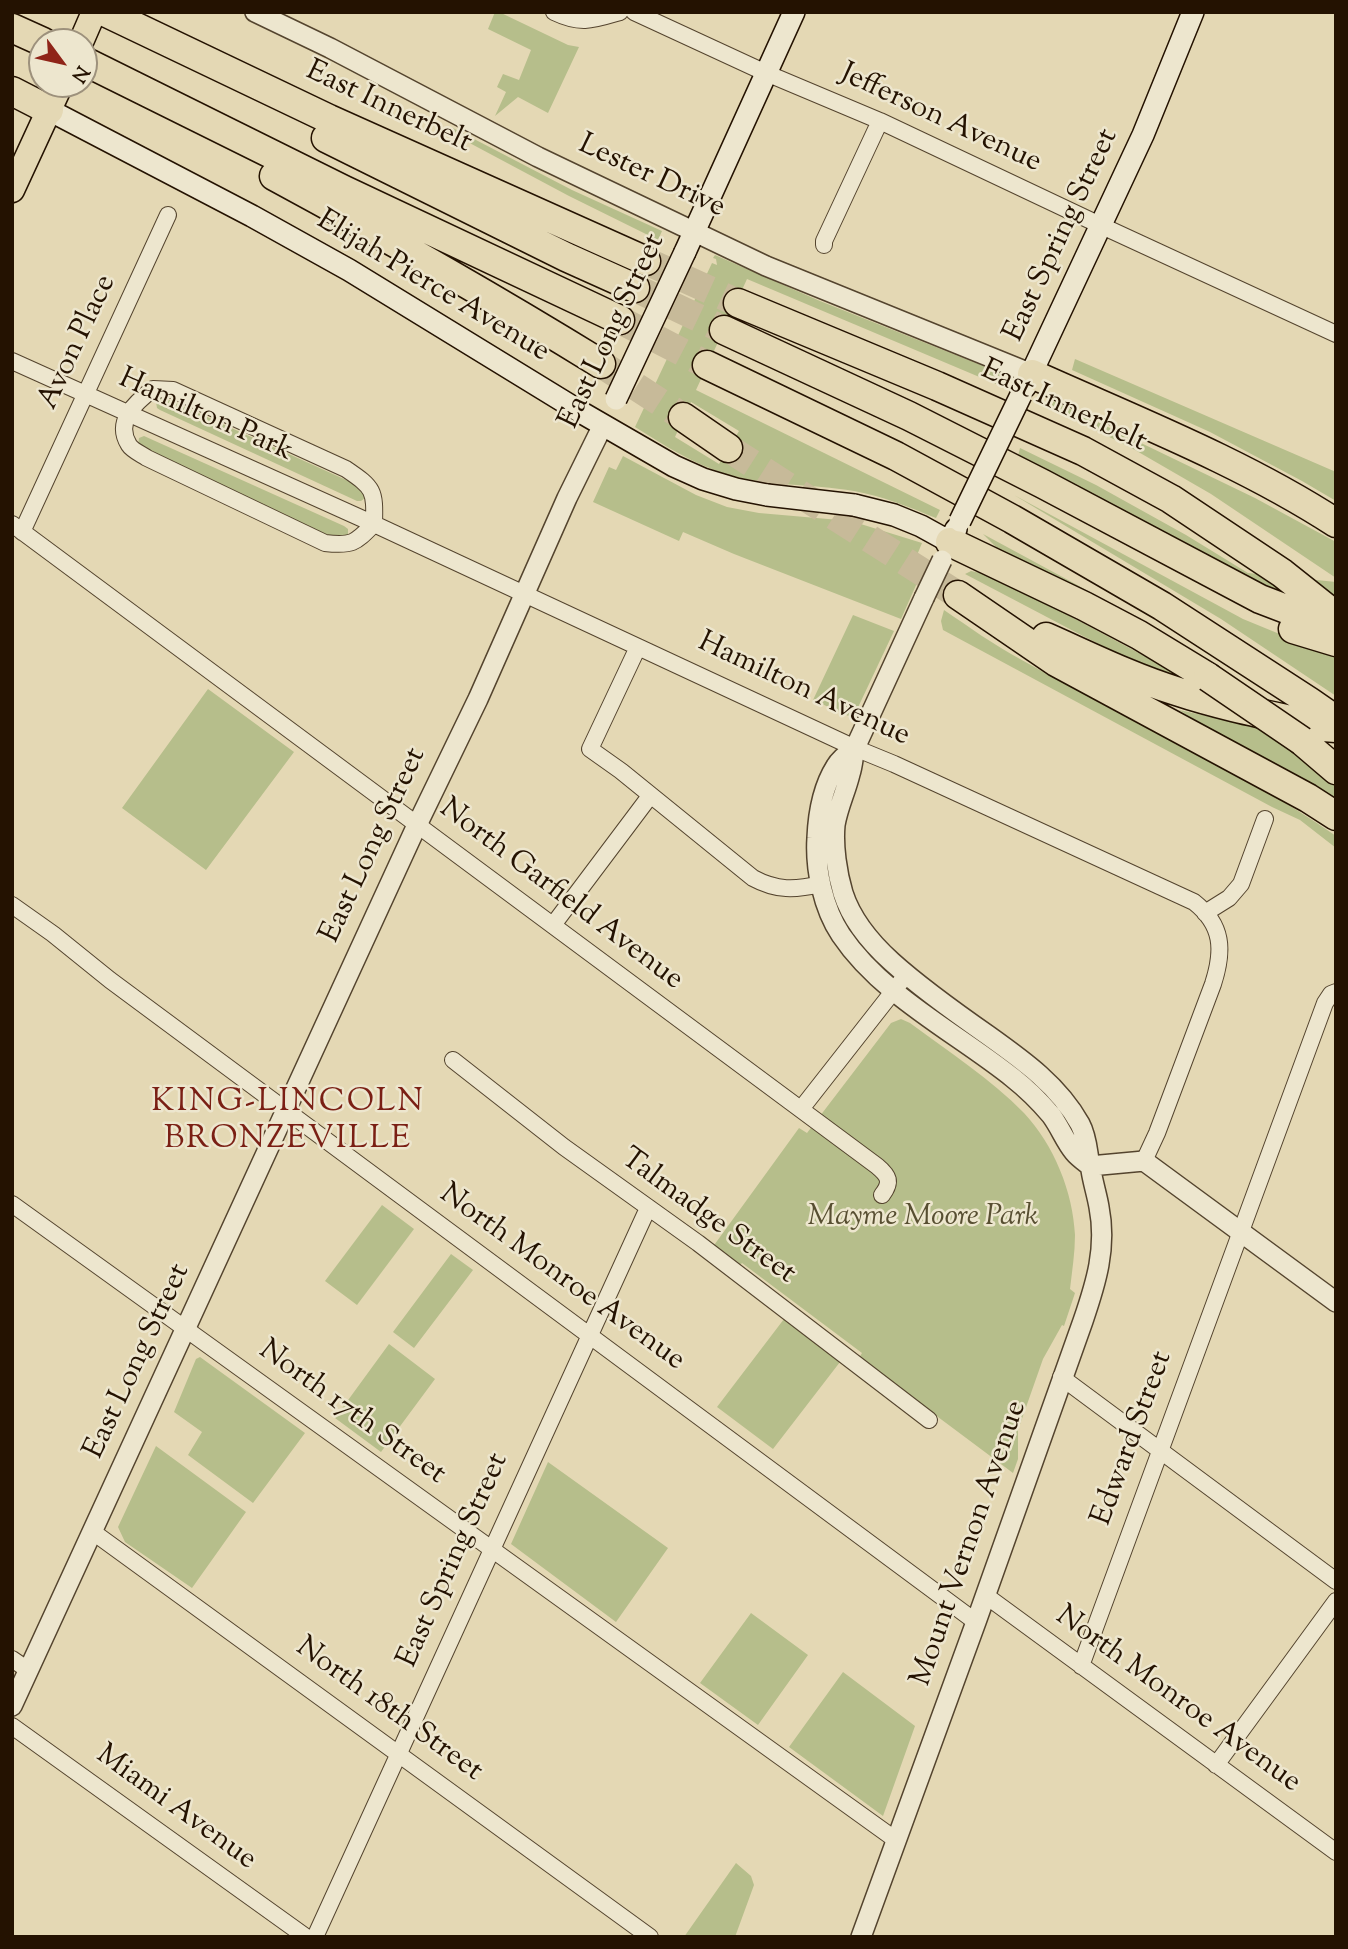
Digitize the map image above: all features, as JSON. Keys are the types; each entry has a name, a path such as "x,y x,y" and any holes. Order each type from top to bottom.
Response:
{"highway":[{"name":"East Innerbelt","path":"105,12 391,147 646,261"},
{"path":"12,28 28,35"},
{"path":"98,68 344,190 620,320"},
{"path":"230,72 263,107 635,288"},
{"path":"131,84 175,119 228,151 385,236 601,364"},
{"name":"East Innerbelt","path":"738,303 937,386 1083,451 1171,499 1282,573 1336,616"},
{"path":"724,330 909,416 1260,599 1294,612 1336,621"},
{"path":"707,365 896,456 1012,519 1162,606 1310,702 1324,729 1336,764"},
{"path":"1027,384 1228,463 1336,523"},
{"path":"683,417 728,448"},
{"path":"1043,484 1124,540 1209,590 1247,610 1336,642"},
{"path":"950,541 1084,606 1139,635 1208,677 1324,729 1336,770"},
{"path":"1282,573 1336,602"},
{"path":"1324,729 1220,705 1173,691 1116,670 958,595 1056,662 1308,798 1336,816"}],"main road":[{"name":"East Long Street","path":"603,425 794,12"},
{"name":"East Spring Street","path":"950,541 1101,226 1161,93 1193,12"},
{"path":"12,190 54,98"},
{"name":"Elijah Pierce Avenue","path":"58,98 674,466 736,489 854,505 894,515 950,541"}],"street":[{"name":"Lester Drive","path":"255,12 549,162 766,266 1027,384"},
{"path":"554,12 578,21 594,20 620,12"},
{"name":"Jefferson Avenue","path":"634,12 766,73 880,121 1336,334"},
{"path":"824,245 880,121"},
{"name":"Avon Place","path":"17,528 86,394 168,215"},
{"name":"Hamilton Park","path":"12,360 374,524"},
{"path":"153,389 173,390 346,469 364,481 374,497 374,524 359,539 344,545 325,543 147,458 130,447 123,433 127,413 153,389"},
{"name":"East Long Street","path":"12,1706 20,1665 93,1532 603,425"},
{"name":"Hamilton Avenue","path":"374,524 855,748 1187,898 1205,913"},
{"name":"North Garfield Avenue","path":"17,528 884,1172 889,1182 882,1195"},
{"name":"East Spring Street","path":"855,748 950,541"},
{"path":"638,647 590,749 752,878 767,886 787,889 821,884"},
{"path":"855,748 836,765 821,798 816,852 821,884 840,934 864,963 899,982"},
{"path":"855,748 835,826 835,851 840,880 857,923 899,982"},
{"path":"553,925 650,796"},
{"path":"1144,1161 1218,969 1218,933 1205,913 1229,898 1241,884 1265,819"},
{"name":"North Monroe Avenue","path":"12,905 976,1622"},
{"path":"801,1109 899,982"},
{"name":"Mount Vernon Avenue","path":"861,1937 1093,1290 1100,1263 1102,1227 1088,1144 1068,1105 1053,1087 1026,1063 899,982"},
{"name":"Edward Street","path":"1081,1666 1330,998"},
{"name":"Talmadge Street","path":"453,1060 564,1147 698,1243 929,1420"},
{"path":"1090,1166 1144,1161 1336,1302"},
{"name":"North 17th Street","path":"12,1204 896,1840"},
{"name":"East Spring Street","path":"315,1937 648,1208"},
{"path":"1061,1377 1336,1581"},
{"name":"North 18th Street","path":"93,1532 650,1937"},
{"name":"North Monroe Avenue","path":"985,1595 1336,1852"},
{"path":"1216,1765 1336,1601"},
{"name":"Miami Avenue","path":"12,1726 306,1937"}],"green space":[{"path":"495,12 568,45 579,47 548,113 518,97 495,116 506,92 497,87 503,74 519,80 531,50 488,29"},
{"path":"451,127 572,190 662,231 658,240 449,132"},
{"path":"715,255 820,301 1001,373 996,384 747,279 696,390 940,510 936,518 864,493 757,481 726,474 690,459 635,427 712,263 717,265 716,259 713,258","holes":["691,402 739,431 719,464 675,437"]},
{"path":"1075,359 1336,472 1336,501 1210,432 1072,370"},
{"path":"163,397 355,484 364,490 365,498 357,501 160,410 156,402"},
{"path":"1054,401 1255,498 1336,542 1336,578 1211,494 1135,450 1050,407"},
{"path":"144,436 344,526 348,529 348,536 330,536 145,452 138,445 139,438"},
{"path":"1020,448 1096,485 1248,573 1336,582 1336,605 1263,585 1217,564 1018,456"},
{"path":"623,456 696,495 727,507 759,513 851,521 922,543 915,560 925,565 901,619 683,532 679,541 593,502 609,467 616,470"},
{"path":"1014,495 1243,619 1282,635 1336,650 1336,696 1221,619"},
{"path":"983,534 1081,587 1161,633 1000,551"},
{"path":"971,571 981,573 1053,607 1176,673 1175,676 1115,652 965,574"},
{"path":"944,610 1010,654 1220,765 1298,811 1336,836 1336,848 1300,820 943,630 941,621"},
{"path":"853,615 894,631 853,718 813,700"},
{"path":"208,689 294,752 206,870 122,808"},
{"path":"1179,710 1258,727 1284,744 1336,786 1336,802 1247,752"},
{"name":"Mayme Moore Park","path":"901,1019 969,1066 1024,1113 1053,1154 1070,1202 1075,1235 1070,1289 1075,1293 1064,1326 1062,1325 1043,1359 1018,1430 1018,1459 1013,1473 859,1358 862,1353 742,1263 738,1267 712,1248 799,1128 807,1133 891,1023"},
{"path":"382,1205 414,1229 357,1305 325,1281"},
{"path":"451,1254 473,1270 414,1348 393,1332"},
{"path":"784,1319 840,1362 773,1449 717,1407"},
{"path":"389,1344 435,1379 381,1452 335,1418"},
{"path":"200,1357 305,1433 253,1503 188,1455 202,1432 174,1412 196,1359"},
{"path":"156,1446 246,1512 192,1588 125,1542 118,1527"},
{"path":"548,1462 668,1548 616,1622 511,1544"},
{"path":"751,1613 808,1655 758,1725 700,1683"},
{"path":"843,1672 915,1726 883,1816 789,1747"},
{"path":"736,1863 751,1876 754,1885 735,1937 684,1937"}],"tunnel":[{"path":"646,261 738,303"},
{"path":"635,288 724,330"},
{"path":"620,320 707,365"},
{"path":"601,364 683,417"},
{"path":"728,448 958,595"}],"district":[{"name":"KING-LINCOLN BRONZEVILLE","path":"288,1124"}]}
